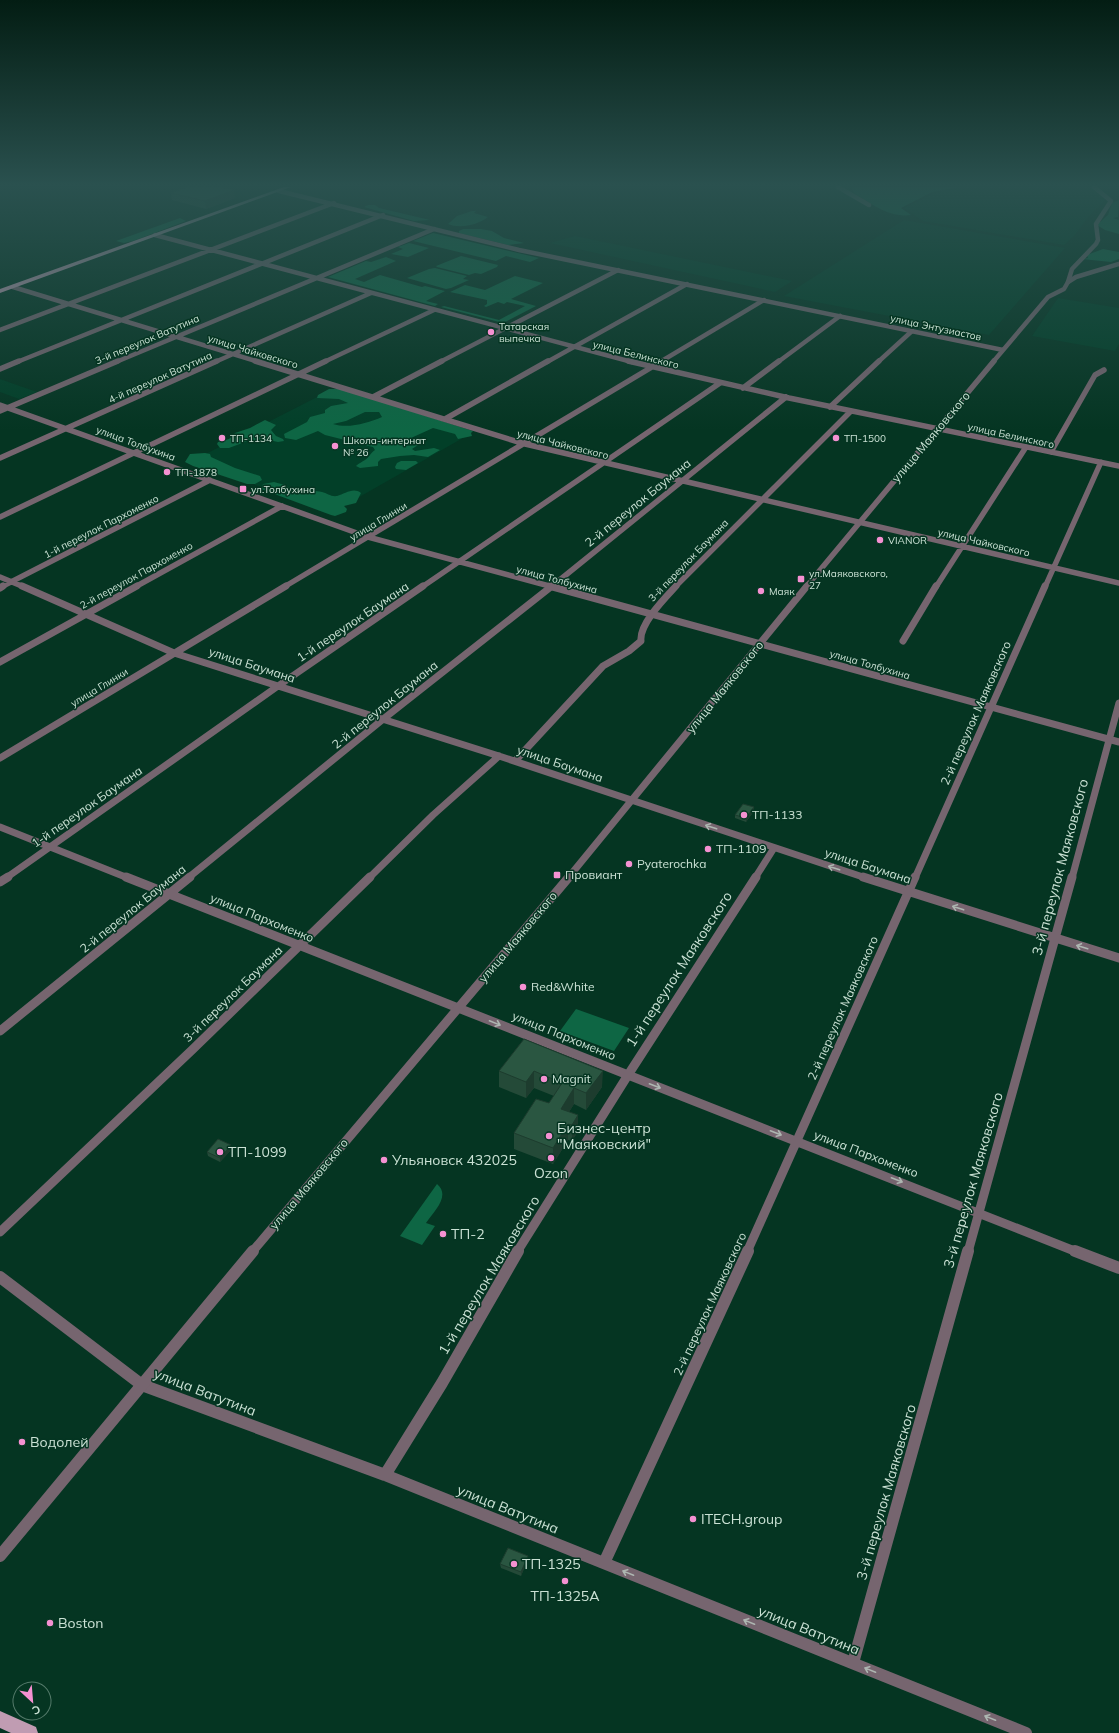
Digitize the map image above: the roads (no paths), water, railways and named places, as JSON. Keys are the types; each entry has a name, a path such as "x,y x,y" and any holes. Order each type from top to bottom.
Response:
{"main road":[{"path":"0,291 66,268"},
{"path":"0,1719 30,1733"}],"street":[{"path":"0,330 163,268"},
{"path":"0,369 251,268"},
{"name":"улица Белинского","path":"276,268 653,368 851,411 1119,466"},
{"name":"3-й переулок Ватутина","path":"0,411 340,268"},
{"name":"улица Энтузиастов","path":"608,268 1003,350"},
{"name":"улица Маяковского","path":"0,1556 216,1294 631,801 1003,350 1048,297 1064,289 1073,268"},
{"path":"1068,282 1076,277 1105,268"},
{"path":"373,397 618,270"},
{"path":"445,420 572,347 687,284"},
{"name":"улица Чайковского","path":"13,287 525,444 682,482 1119,583"},
{"name":"4-й переулок Ватутина","path":"0,458 371,293"},
{"name":"улица Глинки","path":"0,758 653,368 764,300"},
{"path":"0,518 434,310"},
{"path":"743,388 840,316"},
{"path":"830,406 912,331"},
{"path":"1051,452 1095,375 1104,370"},
{"name":"1-й переулок Баумана","path":"0,882 278,686 720,383"},
{"name":"2-й переулок Баумана","path":"0,1031 382,720 551,587 786,397"},
{"name":"улица Толбухина","path":"0,405 368,537 1114,741"},
{"name":"3-й переулок Баумана","path":"515,761 604,666 629,651 641,641 640,634 651,614 658,605 760,500 851,411"},
{"path":"903,641 961,546 1026,447"},
{"name":"2-й переулок Маяковского","path":"604,1563 797,1142 1102,462"},
{"name":"1-й переулок Пархоменко","path":"0,588 210,480"},
{"name":"2-й переулок Пархоменко","path":"0,662 282,506"},
{"name":"улица Баумана","path":"0,577 174,653 515,761 631,801 908,892 1119,958"},
{"name":"3-й переулок Маяковского","path":"853,1663 1055,939 1114,741 1119,703"},
{"name":"3-й переулок Баумана","path":"0,1232 300,946 432,815 499,756"},
{"name":"улица Пархоменко","path":"0,827 1119,1268"},
{"name":"1-й переулок Маяковского","path":"385,1475 442,1383 518,1252 628,1075 774,848"},
{"name":"улица Ватутина","path":"0,1277 142,1385 385,1475 1026,1733"}],"place":[{"name":"Татарская выпечка","path":"491,332"},
{"name":"ТП-1134","path":"222,438"},
{"name":"ТП-1500","path":"836,438"},
{"name":"Школа-интернат № 26","path":"335,446"},
{"name":"ТП-1878","path":"167,472"},
{"name":"ул.Толбухина","path":"243,489"},
{"name":"VIANOR","path":"880,540"},
{"name":"ул.Маяковского, 27","path":"801,579"},
{"name":"Маяк","path":"761,591"},
{"name":"ТП-1133","path":"744,815"},
{"name":"ТП-1109","path":"708,849"},
{"name":"Pyaterochka","path":"629,864"},
{"name":"Провиант","path":"557,875"},
{"name":"Red&White","path":"523,987"},
{"name":"Magnit","path":"544,1079"},
{"name":"Бизнес-центр \"Маяковский\"","path":"549,1136"},
{"name":"ТП-1099","path":"220,1152"},
{"name":"Ozon","path":"551,1158"},
{"name":"Ульяновск 432025","path":"384,1160"},
{"name":"ТП-2","path":"443,1234"},
{"name":"Водолей","path":"22,1442"},
{"name":"ITECH.group","path":"693,1519"},
{"name":"ТП-1325","path":"514,1564"},
{"name":"ТП-1325А","path":"565,1581"},
{"name":"Boston","path":"50,1623"}]}
